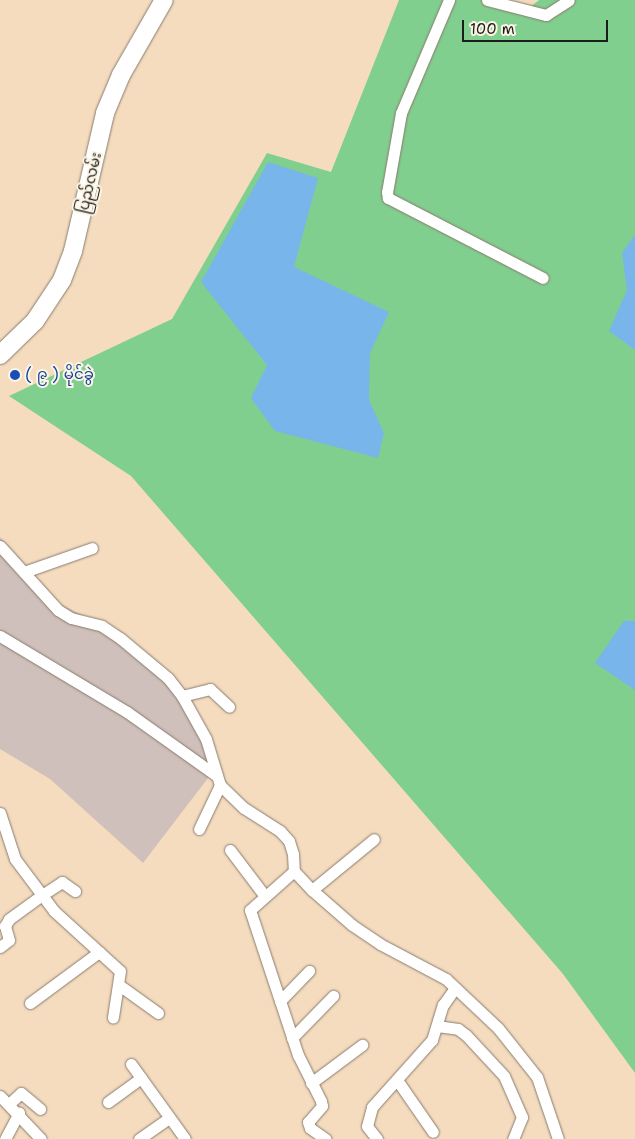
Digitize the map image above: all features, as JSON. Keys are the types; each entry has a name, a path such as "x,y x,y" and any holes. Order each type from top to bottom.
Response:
{"highway":[{"name":"ပြည်လမ်း","path":"0,355 35,321 70,263 105,113 121,75 164,0"}],"street":[{"path":"450,0 404,105 387,192 388,198 543,278"},
{"path":"487,0 546,14 569,0"},
{"path":"0,546 58,610 71,618 102,626 139,651 182,696 206,739 219,781 199,829"},
{"path":"24,572 92,548"},
{"path":"0,636 127,712 219,781 244,808 280,831 291,848 294,871 312,890 352,925 391,951 430,968 455,988 498,1028 537,1077 558,1139"},
{"path":"182,696 210,689 228,707"},
{"path":"0,814 15,859 54,911 120,971 113,1017"},
{"path":"312,890 374,839"},
{"path":"230,850 264,895"},
{"path":"294,871 264,895 250,910 251,921 292,1038 322,1106 308,1122 310,1128 326,1139"},
{"path":"0,916 40,892 62,882 75,891"},
{"path":"0,947 9,940 5,926 9,919 40,892"},
{"path":"30,1003 99,952"},
{"path":"280,1001 309,971"},
{"path":"119,985 158,1013"},
{"path":"377,1139 367,1126 367,1118 432,1040 443,1005 455,988"},
{"path":"292,1038 333,996"},
{"path":"437,1026 458,1030 466,1035 504,1076 522,1116 514,1139"},
{"path":"311,1083 356,1046 362,1045"},
{"path":"130,1064 185,1139"},
{"path":"108,1102 140,1078"},
{"path":"397,1080 433,1132"},
{"path":"9,1104 21,1094 40,1109"},
{"path":"0,1096 19,1113 41,1139"},
{"path":"5,1139 19,1113"},
{"path":"139,1139 169,1118"}],"shaded area":[{"path":"0,537 60,604 120,634 142,649 167,676 218,765 143,863 50,779 0,749"}],"green space":[{"path":"399,0 486,0 525,11 539,0 635,0 635,1073 563,974 131,476 9,396 172,319 267,153 331,172"}],"water":[{"path":"268,162 318,178 294,267 389,312 370,353 369,400 384,433 378,458 275,431 251,398 267,365 201,282"},
{"path":"635,235 635,350 609,331 627,290 622,253"},
{"path":"624,621 635,621 635,690 595,663"}],"place":[{"name":"( ၉ ) မိုင်ခွဲ","path":"15,375"}]}
